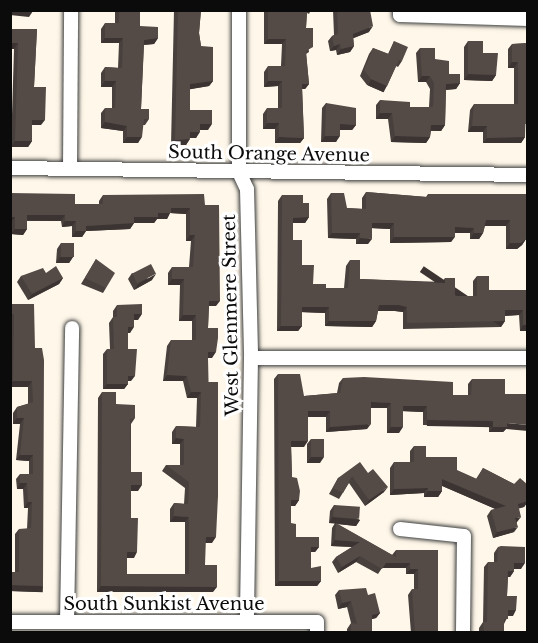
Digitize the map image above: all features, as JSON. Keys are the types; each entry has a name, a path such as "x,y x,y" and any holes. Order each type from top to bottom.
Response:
{"street":[{"path":"70,169 71,10"},
{"name":"West Glenmere Street","path":"238,10 239,172 247,189 251,358 247,622"},
{"path":"400,13 528,19"},
{"name":"South Orange Avenue","path":"10,168 528,175"},
{"path":"66,622 72,328"},
{"path":"251,358 528,358"},
{"path":"400,529 464,536 463,633"},
{"name":"South Sunkist Avenue","path":"10,622 247,622 317,627"}],"building":[{"path":"119,10 140,10 140,26 158,27 158,38 144,40 141,109 149,109 149,119 144,119 142,137 127,137 127,126 105,122 105,108 115,108 116,81 105,81 105,67 122,68 123,38 105,38 105,23 119,23"},
{"path":"178,10 201,10 199,33 201,46 213,47 213,81 190,84 190,110 212,110 212,124 200,124 200,132 190,132 190,139 175,140"},
{"path":"268,10 307,10 306,28 313,28 313,47 306,51 309,84 302,84 304,138 279,137 279,123 267,123 267,108 282,108 282,81 268,81 268,66 285,66 286,39 268,39"},
{"path":"337,10 370,10 373,26 353,34 354,46 341,49 340,44 334,46 332,36 338,34"},
{"path":"10,29 37,29 34,87 46,87 45,120 32,120 32,141 15,141 18,43 10,43"},
{"path":"394,41 408,47 387,86 371,79 364,70 373,48 389,54"},
{"path":"468,41 483,41 483,53 498,53 496,75 468,74"},
{"path":"528,43 528,124 525,124 525,137 487,138 487,126 472,126 474,104 518,104 518,62 512,62 512,44"},
{"path":"420,48 435,48 435,59 449,61 449,74 460,74 460,83 446,84 445,125 431,125 430,137 395,136 392,113 380,113 380,100 410,102 410,107 433,107 434,83 430,76 422,76"},
{"path":"326,103 356,108 356,125 340,124 340,136 325,136"},
{"path":"366,192 428,197 428,194 528,194 526,239 521,243 510,243 510,220 486,220 483,233 474,233 474,228 455,227 455,237 394,237 394,223 372,223 372,239 360,238 360,233 332,233 331,193 344,193 347,208 366,209"},
{"path":"10,193 75,194 75,204 103,204 103,195 204,194 205,205 219,205 220,301 209,301 208,328 218,328 216,352 208,352 208,382 218,382 218,496 216,537 206,537 205,565 217,565 217,587 101,586 102,392 116,392 116,404 135,405 135,418 130,419 131,472 142,472 142,485 131,485 131,518 138,518 137,552 127,552 127,574 189,574 189,517 174,516 174,503 188,504 189,482 166,465 184,465 184,439 176,438 176,426 200,427 201,392 191,392 187,376 167,375 171,340 196,340 196,315 183,315 184,279 172,279 172,267 193,267 195,235 190,235 190,208 171,208 171,213 158,213 158,217 134,217 134,223 86,226 86,231 76,231 76,221 65,221 65,215 27,215 27,229 15,229 15,217 10,217"},
{"path":"282,195 303,195 303,203 309,203 309,217 293,218 293,240 302,240 302,265 314,265 313,284 326,284 326,288 348,288 350,260 360,260 360,279 445,283 445,278 455,278 455,296 477,296 477,276 489,276 489,290 528,290 528,325 523,325 523,310 505,310 505,321 407,323 407,307 379,305 376,321 329,321 329,307 302,307 302,326 281,326"},
{"path":"61,243 74,243 74,257 61,257"},
{"path":"96,259 115,273 106,288 85,278"},
{"path":"151,264 156,274 137,283 132,274"},
{"path":"56,266 63,278 32,294 21,276 43,268 46,273"},
{"path":"10,304 34,304 35,348 42,348 44,360 43,586 10,585 10,572 19,572 19,529 31,528 32,502 28,502 27,483 20,483 20,474 33,474 33,455 20,455 24,418 17,418 17,407 33,402 32,381 13,381 14,314 10,314"},
{"path":"142,304 142,314 134,314 134,327 128,327 128,349 137,349 135,376 128,376 128,384 107,384 107,349 114,349 113,317 117,317 117,305"},
{"path":"278,374 300,374 304,396 340,393 343,378 453,382 453,395 471,395 472,379 505,379 505,394 528,394 528,425 507,423 507,427 493,427 493,421 427,420 427,406 403,406 403,427 391,427 391,403 371,402 371,424 330,427 330,411 308,411 308,441 291,441 292,477 297,478 300,491 299,500 291,500 291,523 296,524 296,537 319,537 319,547 311,547 311,568 321,566 321,581 279,581"},
{"path":"311,439 324,439 324,457 311,457"},
{"path":"414,446 426,446 426,457 457,457 457,470 477,479 483,468 514,484 520,478 528,485 528,501 518,504 521,517 515,518 518,527 497,532 491,510 506,506 442,479 442,491 428,491 428,488 394,489 394,462 414,462"},
{"path":"360,462 368,473 373,469 388,487 369,500 352,476 343,493 333,488 338,478"},
{"path":"334,505 360,507 359,519 333,517"},
{"path":"336,523 396,557 396,550 438,550 438,633 415,633 412,589 418,589 418,569 410,569 410,563 386,563 382,569 360,556 342,567 336,557 360,542 335,540"},
{"path":"498,547 525,547 525,563 514,563 514,571 508,571 507,596 517,596 516,610 508,610 508,619 504,619 504,633 484,633 483,622 487,622 488,562 497,562"},
{"path":"366,588 368,595 375,593 380,613 372,615 372,633 351,633 351,623 357,624 351,601 342,603 339,590"}]}
